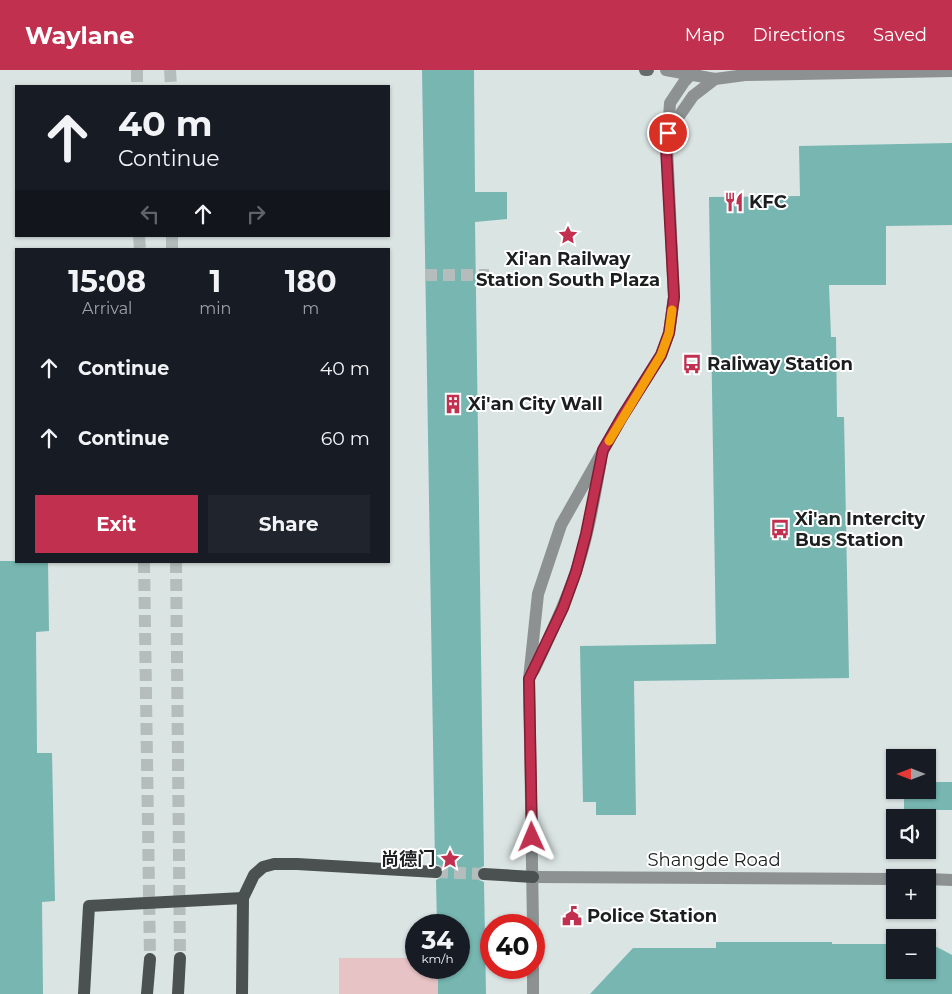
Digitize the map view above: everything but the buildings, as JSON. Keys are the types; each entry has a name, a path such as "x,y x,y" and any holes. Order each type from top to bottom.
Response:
{"main road":[{"path":"242,994 243,898 254,875 267,865 297,864 436,872"},
{"path":"484,874 533,877"},
{"path":"84,994 89,906 243,898"},
{"path":"178,994 180,958"},
{"path":"147,994 150,959"}],"street":[{"path":"666,70 693,72 715,79 745,75 951,72"},
{"path":"533,914 529,679 538,594 561,525 622,417 661,355 669,333 674,297 666,148 670,103 693,72"},
{"path":"666,148 677,119 693,96 715,79"},
{"path":"529,679 563,608 576,572 586,534 603,450"},
{"name":"Shangde Road","path":"533,877 886,879"},
{"path":"936,880 952,880"},
{"path":"533,979 533,994"}],"shaded area":[{"path":"339,958 405,958 405,979 438,979 438,994 339,994"}],"tunnel":[{"path":"137,70 137,85"},
{"path":"170,70 171,85"},
{"path":"139,237 140,248"},
{"path":"172,237 172,248"},
{"path":"425,275 489,275"},
{"path":"144,563 150,959"},
{"path":"176,563 180,958"},
{"path":"436,872 484,874"}],"slow traffic":[{"path":"609,441 661,355 669,333 672,310"}],"place":[{"name":"KFC","path":"734,202"},
{"name":"Xi'an Railway Station South Plaza","path":"568,235"},
{"name":"Raliway Station","path":"692,364"},
{"name":"Xi'an City Wall","path":"453,404"},
{"name":"Xi'an Intercity Bus Station","path":"780,529"},
{"name":"尚德门","path":"450,859"},
{"name":"Police Station","path":"572,916"}],"route":[{"path":"532,837 529,679 563,608 576,572 586,534 603,450 661,355 669,333 674,297 666,148 668,133"}]}
